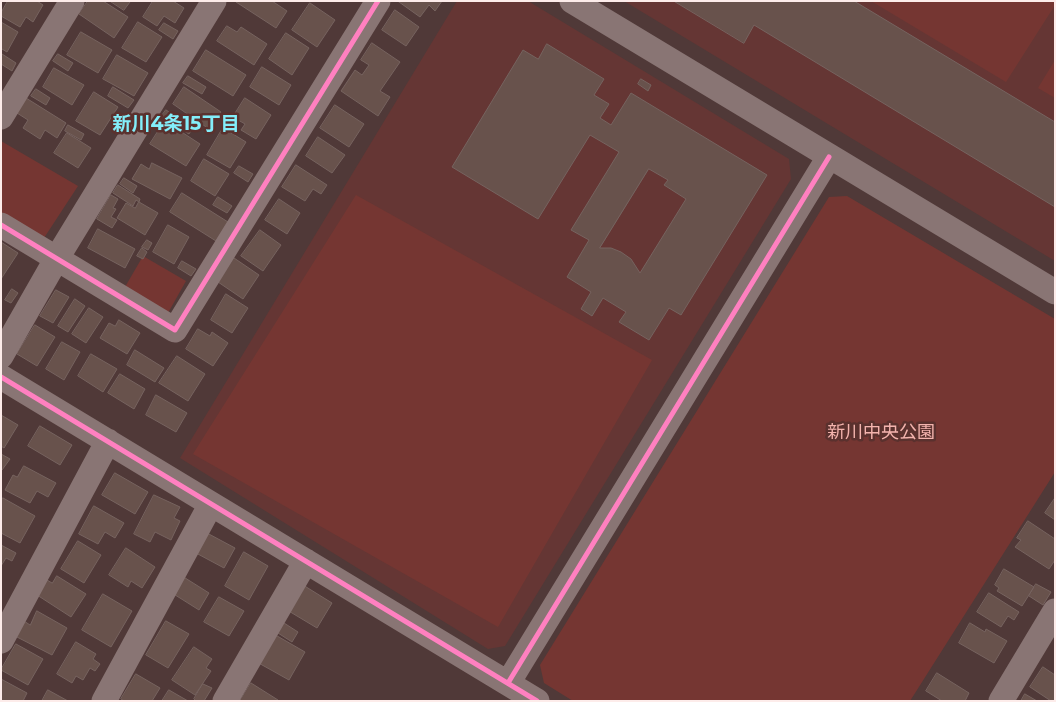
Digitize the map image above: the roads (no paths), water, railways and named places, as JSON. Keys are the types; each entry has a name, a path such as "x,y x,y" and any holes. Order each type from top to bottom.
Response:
{"street":[{"path":"1,117 72,1"},
{"path":"1,356 56,258 214,1"},
{"path":"1,225 176,330 378,1"},
{"path":"572,1 1055,292"},
{"path":"508,683 829,157"},
{"path":"1,377 537,701"},
{"path":"1,642 108,441"},
{"path":"104,701 211,504"},
{"path":"225,701 306,561"},
{"path":"1001,701 1046,643 1055,611"}],"district":[{"name":"新川4条15丁目","path":"176,124"}],"park label":[{"name":"新川中央公園","path":"881,433"}]}
